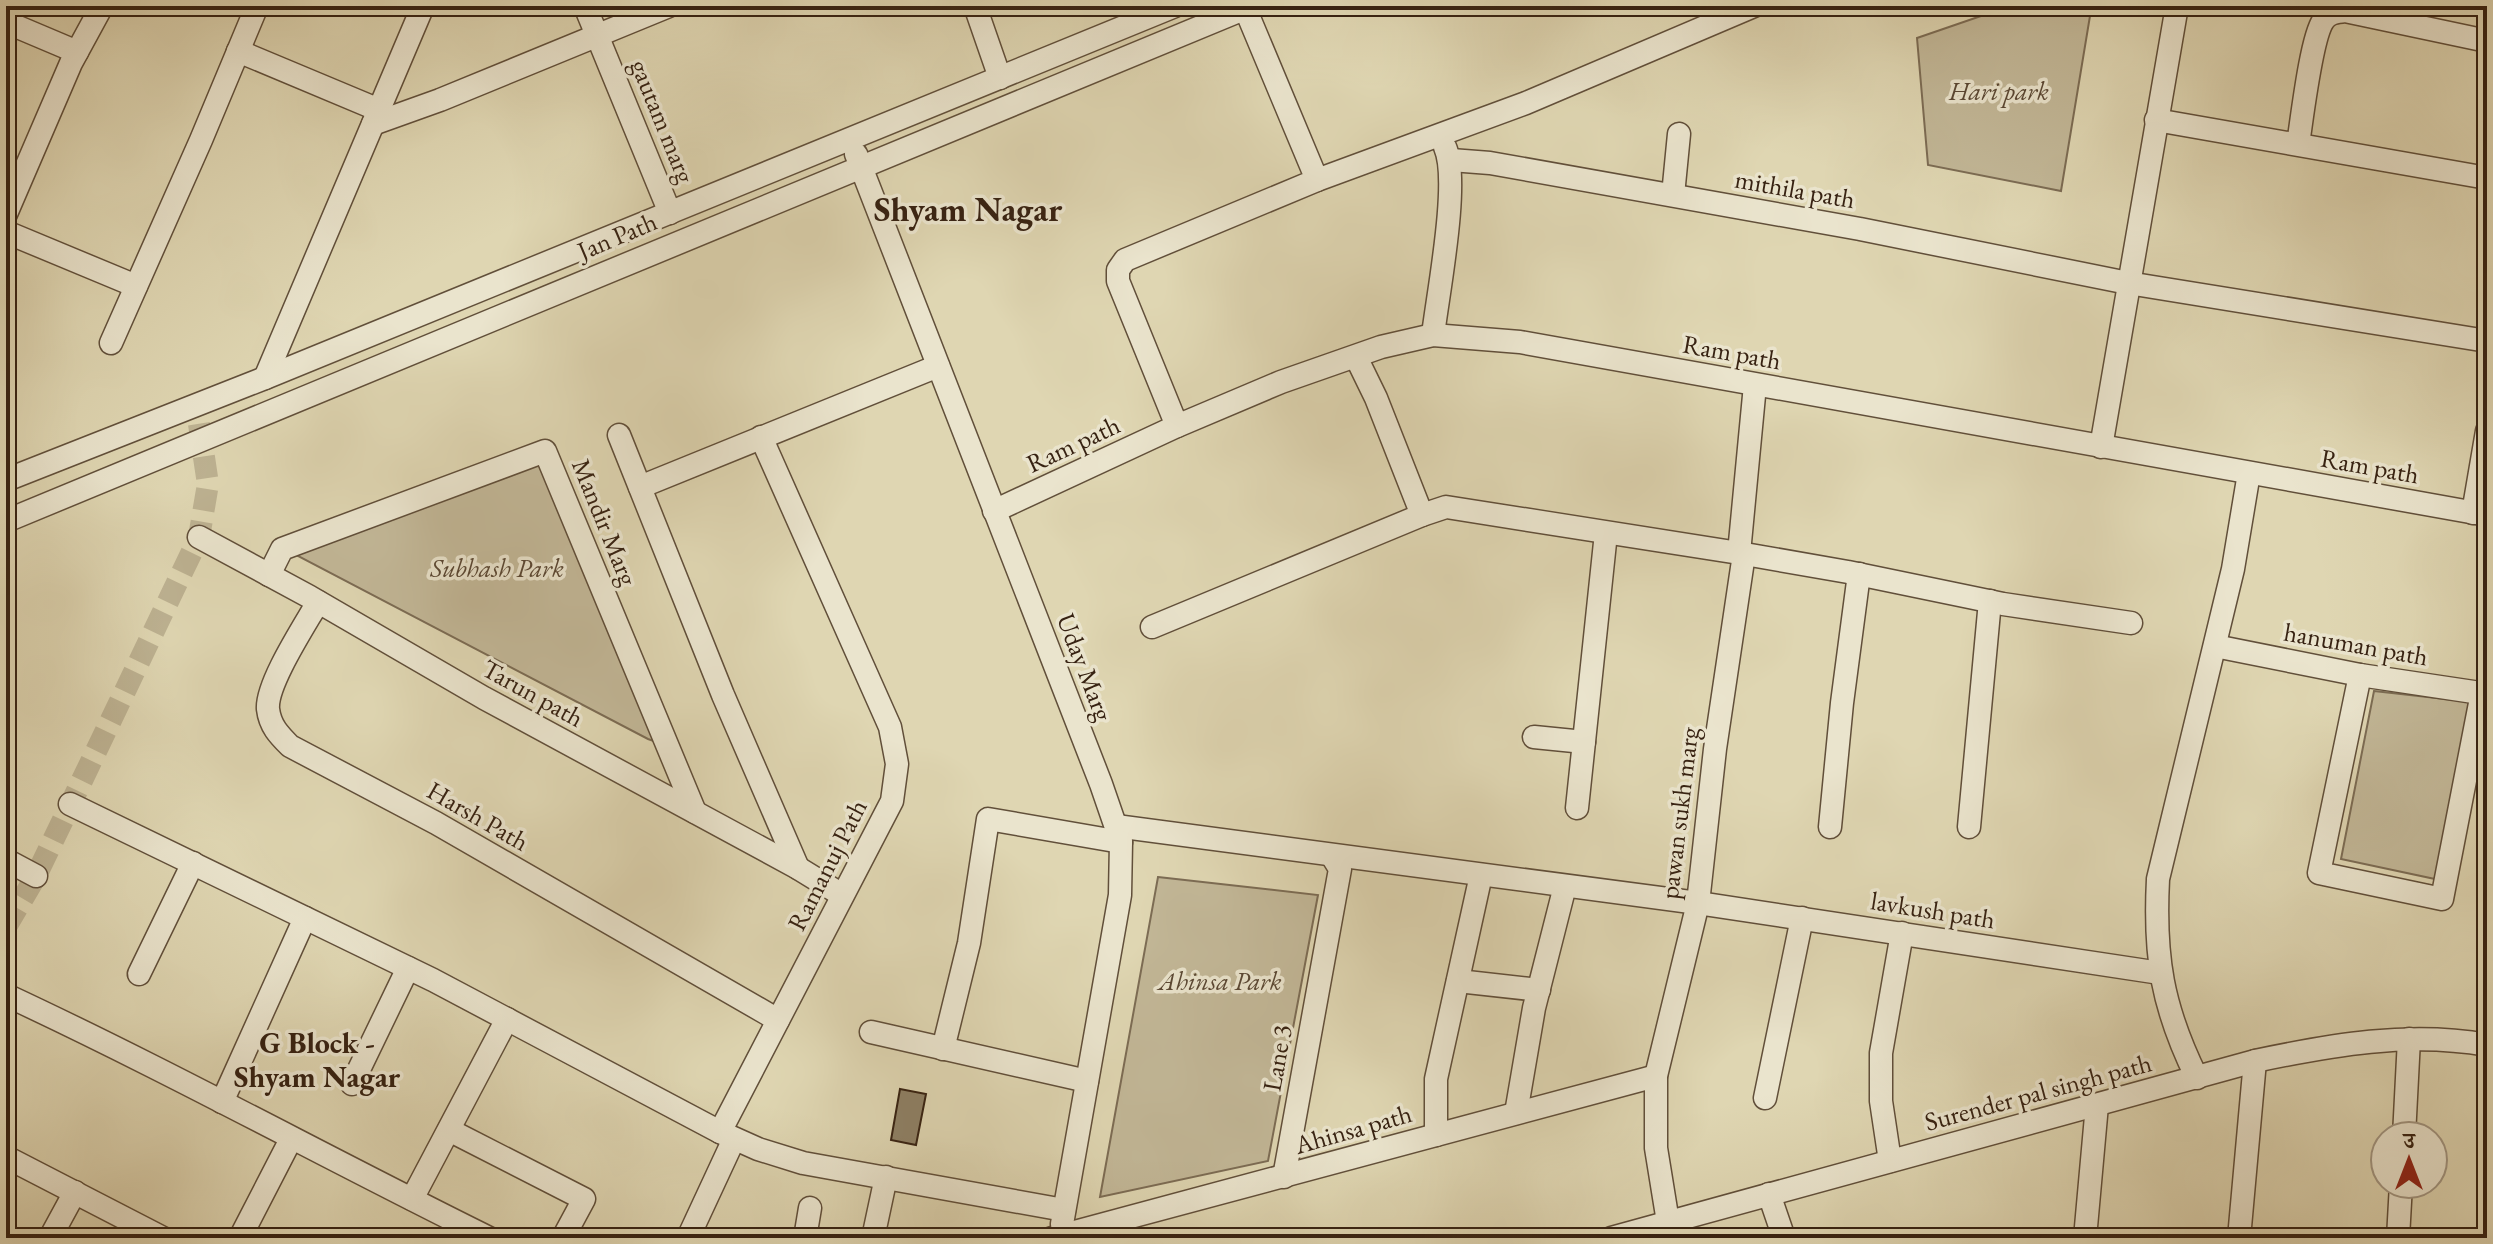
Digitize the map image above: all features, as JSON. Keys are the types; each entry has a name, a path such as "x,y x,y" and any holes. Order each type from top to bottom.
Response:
{"street":[{"path":"6,214 77,52 102,6"},
{"path":"111,343 257,6"},
{"path":"265,378 423,6"},
{"name":"gautam marg","path":"585,6 670,213"},
{"path":"238,51 376,117 440,100 669,6"},
{"path":"975,6 1000,78"},
{"name":"Jan Path","path":"6,480 265,378 1175,6"},
{"path":"1177,426 1118,281 1118,270 1125,260 1317,180 1526,103 1754,6"},
{"path":"2101,447 2177,6"},
{"path":"1248,7 1317,180"},
{"name":"Jan Path","path":"6,521 1248,7"},
{"path":"2298,144 2316,42 2323,20 2332,13 2378,12 2487,41"},
{"path":"6,22 77,52"},
{"path":"2156,120 2487,178"},
{"path":"1673,195 1679,134"},
{"path":"1433,335 1449,204 1451,160 1440,135"},
{"name":"Uday Marg","path":"850,140 1118,834 1120,895 1060,1237"},
{"name":"mithila path","path":"1451,160 1490,163 1673,195 2128,283 2487,341"},
{"path":"6,232 136,286"},
{"name":"Ram path","path":"994,511 1177,426 1281,382 1381,347 1433,335 1520,342 2480,514"},
{"path":"1356,357 1376,398 1422,515"},
{"path":"640,487 938,366"},
{"name":"pawan sukh marg","path":"1668,1222 1656,1148 1656,1076 1698,903 1742,554 1755,385"},
{"path":"2480,514 2487,431"},
{"path":"619,435 723,695 798,868"},
{"name":"Ramanuj Path","path":"688,1238 727,1135 778,1020 892,801 897,764 890,727 761,437"},
{"name":"Mandir Marg","path":"269,575 282,549 545,451 695,812"},
{"path":"2197,1078 2177,1038 2160,973 2156,931 2158,879 2233,569 2249,473"},
{"path":"1152,627 1446,507 1742,554 1990,601 2131,623"},
{"path":"1577,808 1606,533"},
{"name":"Tarun path","path":"199,537 842,895"},
{"path":"1830,827 1859,574"},
{"path":"1969,827 1990,601"},
{"name":"Harsh Path","path":"318,602 273,685 268,708 275,731 290,746 436,823 778,1020"},
{"name":"hanuman path","path":"2215,646 2360,675 2485,694"},
{"path":"2360,675 2319,873 2442,899 2485,694"},
{"path":"1534,737 1584,742"},
{"path":"70,804 408,968 758,1149 803,1163 1064,1210"},
{"name":"lavkush path","path":"943,1049 969,943 988,819 1332,856 1698,903 2160,973"},
{"name":"Lane 3","path":"1284,1177 1340,869 1332,856"},
{"path":"6,860 36,876"},
{"path":"139,974 193,863"},
{"path":"1436,1135 1436,1079 1481,875"},
{"path":"1516,1113 1539,990 1565,886"},
{"path":"222,1102 305,918"},
{"path":"1765,1098 1802,918"},
{"path":"1890,1161 1881,1101 1881,1053 1902,933"},
{"path":"352,1084 408,968"},
{"path":"1458,981 1539,990"},
{"path":"6,995 118,1047 291,1139 489,1238"},
{"path":"412,1199 507,1019"},
{"path":"871,1032 1087,1081"},
{"path":"2405,1120 2409,1039"},
{"name":"Surender pal singh path","path":"1611,1238 1640,1234 1668,1222 2255,1061 2328,1046 2409,1039 2487,1045"},
{"path":"2239,1238 2255,1061"},
{"name":"Ahinsa path","path":"1060,1237 1656,1076"},
{"path":"2085,1238 2097,1105"},
{"path":"449,1130 584,1199 563,1238"},
{"path":"240,1238 291,1139"},
{"path":"6,1157 163,1238"},
{"path":"873,1238 886,1177"},
{"path":"50,1238 75,1192"},
{"path":"1769,1194 1784,1238"},
{"path":"2398,1238 2400,1200"},
{"path":"805,1238 810,1208"}],"green space":[{"name":"Hari park","path":"2010,6 2062,6 2090,16 2061,191 1928,165 1917,38"},
{"name":"Subhash Park","path":"540,464 665,745 648,739 296,555"},
{"path":"2374,691 2472,702 2435,879 2341,859"},
{"name":"Ahinsa Park","path":"1158,877 1318,895 1268,1161 1100,1197"}],"building":[{"path":"900,1089 926,1094 916,1145 891,1140"}],"tunnel":[{"path":"6,927 36,876 199,537 208,484 196,404"}],"district":[{"name":"Shyam Nagar","path":"968,209"},
{"name":"G Block - Shyam Nagar","path":"317,1060"}]}
